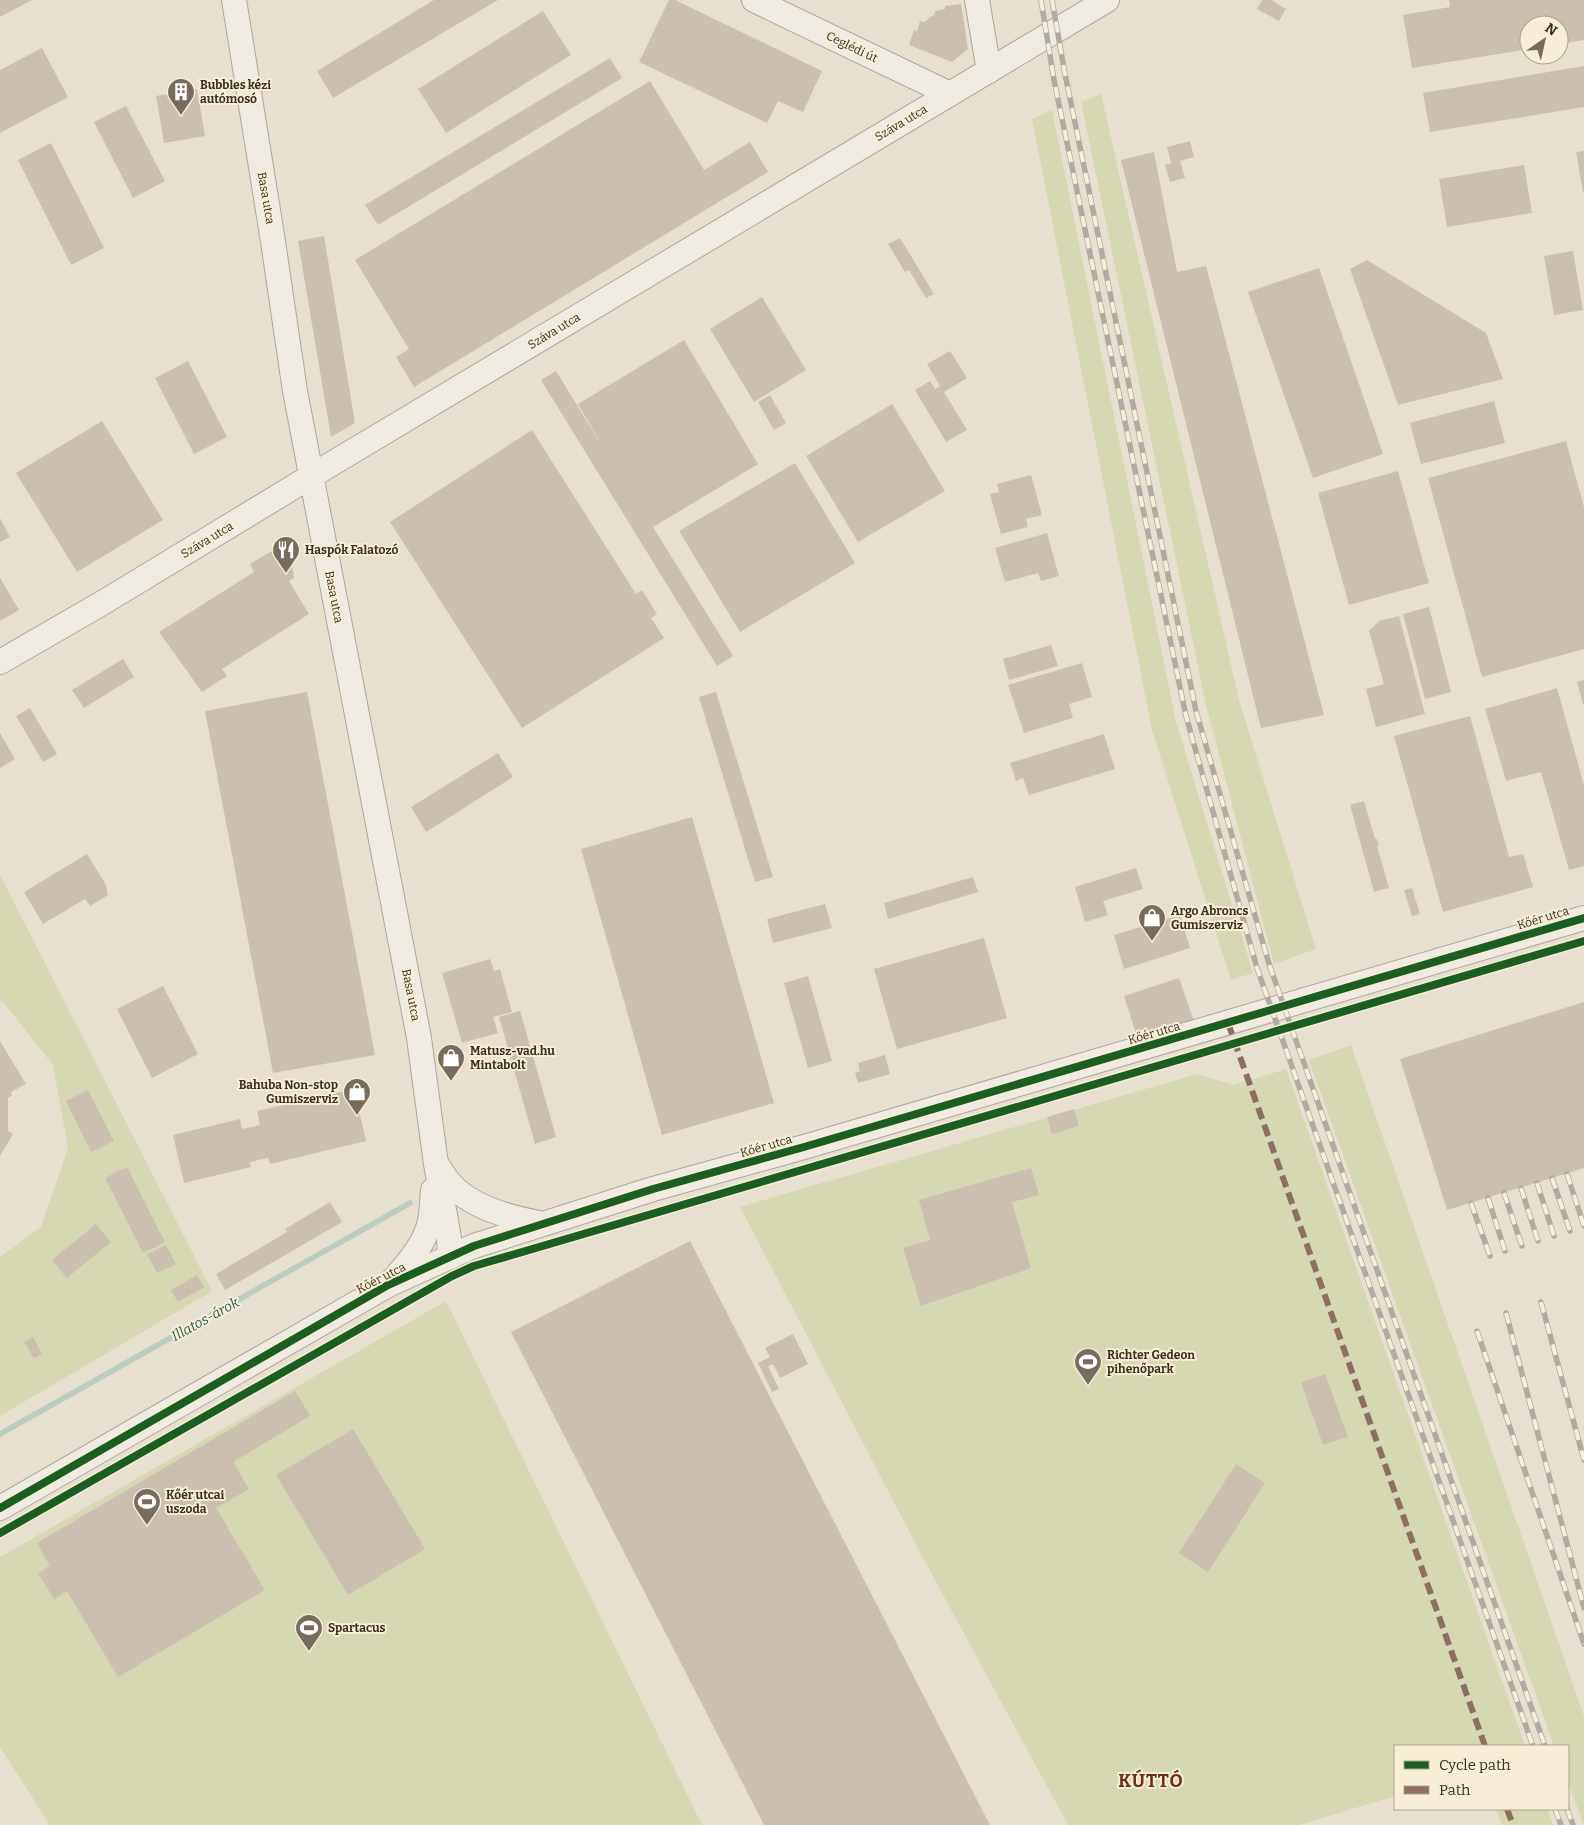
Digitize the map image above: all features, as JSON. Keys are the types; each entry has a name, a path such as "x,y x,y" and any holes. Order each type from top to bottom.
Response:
{"street":[{"name":"Basa utca","path":"234,0 295,391 419,1038 436,1164 449,1238 450,1257"},
{"name":"Ceglédi út","path":"754,0 950,94"},
{"path":"977,0 989,71"},
{"name":"Száva utca","path":"0,662 104,602 1107,0"},
{"name":"Kőér utca","path":"0,1508 388,1285 474,1246 652,1189 794,1150 1584,918"},
{"name":"Basa utca","path":"388,1285 408,1263 422,1242 430,1222 436,1164"},
{"path":"436,1164 449,1182 464,1195 488,1209 508,1217 540,1224"}],"green space":[{"path":"1101,94 1239,700 1316,949 1274,964 1206,705 1081,102"},
{"path":"1052,110 1176,722 1253,973 1231,980 1152,730 1032,119"},
{"path":"0,875 212,1291 0,1416 0,1257 41,1227 68,1148 53,1065 4,1003 0,1001"},
{"path":"1351,1045 1584,1716 1584,1825 1569,1786 1569,1745 1554,1745 1309,1060"},
{"name":"Richter Gedeon pihenőpark","path":"1286,1069 1525,1745 1394,1745 1394,1796 1299,1825 1068,1825 922,1556 740,1207 1197,1074 1234,1085"},
{"name":"Spartacus","path":"446,1301 702,1825 50,1825 0,1747 0,1557"},
{"path":"1496,1810 1547,1810 1553,1825 1502,1825"}],"building":[{"path":"0,0 32,0 0,17"},
{"path":"434,0 498,0 333,98 317,71"},
{"path":"669,0 675,0 822,71 803,112 778,101 767,123 639,62"},
{"path":"1262,0 1271,0 1286,9 1279,21 1257,9"},
{"path":"1449,0 1584,0 1584,40 1569,42 1569,15 1519,15 1519,51 1412,68 1403,15 1450,7"},
{"path":"961,4 968,49 952,62 909,45 914,30 917,31 920,21 924,22 935,14 935,11 945,9 945,6"},
{"path":"543,11 571,55 446,133 418,89"},
{"path":"42,48 68,97 0,133 0,70"},
{"path":"610,58 622,78 378,225 365,205"},
{"path":"1584,66 1584,107 1430,132 1423,93"},
{"path":"650,81 704,170 750,142 768,172 414,387 396,357 409,349 355,260"},
{"name":"Bubbles kézi autómosó","path":"197,89 205,136 164,143 156,96"},
{"path":"126,106 165,181 133,198 94,122"},
{"path":"1190,141 1194,157 1180,161 1185,178 1170,182 1165,165 1171,163 1167,147"},
{"path":"51,143 104,248 71,265 18,160"},
{"path":"1584,151 1584,192 1583,192 1576,152"},
{"path":"1154,152 1177,272 1206,266 1324,715 1261,728 1121,160"},
{"path":"1524,165 1532,213 1447,227 1439,179"},
{"path":"324,236 355,423 331,437 298,241"},
{"path":"900,238 934,294 926,298 909,270 905,272 888,244"},
{"path":"1573,251 1583,310 1554,315 1544,256"},
{"path":"1367,260 1486,333 1503,379 1398,405 1350,269"},
{"path":"1319,268 1383,454 1313,478 1248,292"},
{"path":"762,297 806,370 754,402 710,329"},
{"path":"684,340 758,464 653,527 733,656 717,666 541,380 556,371 603,447 578,404"},
{"path":"950,351 967,378 944,392 967,430 946,442 915,390 930,381 935,389 940,386 927,364"},
{"path":"188,361 227,437 194,454 155,378"},
{"path":"770,395 786,423 774,430 758,402"},
{"path":"1494,401 1505,443 1421,464 1410,423"},
{"path":"892,404 945,491 858,542 806,456"},
{"path":"102,421 163,520 77,572 16,473"},
{"path":"532,430 636,594 642,590 657,614 651,618 664,638 522,728 390,522"},
{"path":"1566,441 1584,507 1584,649 1482,677 1428,478"},
{"path":"795,463 855,563 740,632 679,531"},
{"path":"1398,471 1429,583 1349,605 1318,493"},
{"path":"1031,475 1042,515 1026,519 1028,527 1001,534 990,494 999,492 997,484"},
{"path":"0,518 10,537 0,542"},
{"path":"1047,533 1059,576 1041,581 1038,573 1005,582 995,548"},
{"path":"285,543 288,544 294,578 289,581 309,614 222,669 227,676 202,692 159,632 254,572 250,564"},
{"path":"0,578 19,610 0,621"},
{"path":"1429,607 1451,692 1425,699 1403,614"},
{"path":"1399,616 1425,714 1376,727 1366,689 1384,684 1369,631 1379,621"},
{"path":"1051,645 1058,666 1009,680 1003,659"},
{"path":"123,659 134,677 84,708 72,690"},
{"path":"1082,663 1092,697 1069,704 1073,718 1024,733 1008,685"},
{"path":"1584,680 1584,704 1583,704 1577,682"},
{"path":"1557,688 1584,785 1584,866 1569,870 1541,772 1506,781 1485,709"},
{"path":"307,692 375,1055 273,1073 205,711"},
{"path":"716,692 773,877 755,882 699,697"},
{"path":"30,708 57,754 43,762 16,716"},
{"path":"1470,716 1509,857 1523,854 1533,887 1443,912 1394,736"},
{"path":"0,733 15,759 0,768"},
{"path":"1104,734 1115,769 1029,795 1023,778 1016,781 1010,763"},
{"path":"498,753 513,777 426,832 411,807"},
{"path":"1364,801 1375,839 1377,839 1379,845 1377,846 1389,888 1374,892 1350,805"},
{"path":"692,817 774,1103 662,1135 581,849"},
{"path":"87,854 106,885 108,895 90,906 85,899 43,924 24,892"},
{"path":"1136,868 1143,889 1103,901 1108,915 1085,922 1075,887"},
{"path":"973,877 978,892 888,919 884,903"},
{"path":"1412,888 1420,914 1412,916 1404,890"},
{"path":"825,904 832,928 773,943 767,919"},
{"name":"Argo Abroncs Gumiszerviz","path":"1180,915 1190,948 1124,969 1114,935"},
{"path":"984,938 1007,1018 897,1049 874,969"},
{"path":"490,959 494,971 500,969 512,1012 493,1017 498,1033 462,1043 442,973"},
{"path":"808,976 832,1061 808,1068 784,983"},
{"path":"1179,978 1194,1021 1159,1033 1158,1030 1137,1037 1124,996"},
{"path":"163,986 198,1054 152,1078 117,1009"},
{"path":"1584,1002 1584,1168 1447,1210 1400,1059"},
{"path":"520,1011 556,1137 535,1144 499,1017"},
{"path":"0,1041 26,1084 11,1092 12,1095 8,1098 8,1131 13,1134 0,1156"},
{"path":"885,1055 890,1074 858,1083 855,1073 860,1071 858,1063"},
{"path":"354,1089 366,1141 270,1164 268,1158 250,1162 251,1167 184,1183 173,1135 240,1119 242,1129 260,1125 257,1111"},
{"path":"88,1090 114,1141 91,1152 66,1101"},
{"path":"1074,1109 1079,1126 1052,1134 1047,1117"},
{"path":"127,1167 165,1242 143,1253 105,1178"},
{"path":"1031,1168 1039,1195 1012,1202 1031,1268 921,1306 903,1248 930,1240 919,1200"},
{"path":"330,1202 342,1222 225,1290 216,1274 287,1232 285,1229"},
{"path":"96,1224 111,1242 67,1278 52,1260"},
{"path":"690,1241 990,1825 764,1825 511,1332"},
{"path":"166,1245 176,1264 157,1273 147,1254"},
{"path":"197,1275 204,1287 178,1302 171,1290"},
{"path":"793,1334 808,1364 780,1378 773,1364 768,1366 779,1389 772,1392 758,1363 770,1357 765,1348"},
{"path":"33,1337 42,1354 34,1358 24,1342"},
{"path":"1325,1374 1348,1437 1323,1445 1301,1383"},
{"name":"Kőér utcai uszoda","path":"295,1391 310,1416 233,1462 249,1489 216,1508 265,1590 118,1677 67,1591 54,1599 38,1573 50,1566 37,1543"},
{"path":"353,1429 425,1549 348,1595 276,1475"},
{"path":"1236,1464 1265,1483 1208,1572 1179,1553"}],"waterway":[{"name":"Illatos-árok","path":"0,1434 410,1203"}],"railway":[{"path":"1041,0 1054,80 1186,716 1257,968 1533,1745"},
{"path":"1052,0 1065,74 1196,711 1269,964 1545,1745"},
{"path":"1567,1174 1584,1226"},
{"path":"1552,1178 1570,1231"},
{"path":"1537,1183 1554,1236"},
{"path":"1521,1188 1538,1241"},
{"path":"1504,1193 1522,1246"},
{"path":"1488,1198 1505,1251"},
{"path":"1471,1203 1490,1256"},
{"path":"1541,1302 1584,1460"},
{"path":"1506,1313 1584,1608"},
{"path":"1477,1331 1584,1644"},
{"path":"1555,1810 1561,1825"},
{"path":"1567,1810 1573,1825"}],"marked path":[{"path":"1228,1023 1485,1745"},
{"path":"1507,1810 1513,1825"}],"cycle path":[{"path":"0,1508 388,1285 474,1246 653,1189 804,1147 1584,918"},
{"path":"0,1533 452,1276 474,1266 1584,941"}],"place":[{"name":"Bubbles kézi autómosó","path":"181,116"},
{"name":"Haspók Falatozó","path":"286,574"},
{"name":"Argo Abroncs Gumiszerviz","path":"1152,942"},
{"name":"Matusz-vad.hu Mintabolt","path":"451,1082"},
{"name":"Bahuba Non-stop Gumiszerviz","path":"357,1116"},
{"name":"Richter Gedeon pihenőpark","path":"1088,1386"},
{"name":"Kőér utcai uszoda","path":"147,1526"},
{"name":"Spartacus","path":"309,1652"}],"district":[{"name":"KÚTTÓ","path":"1151,1781"}]}
